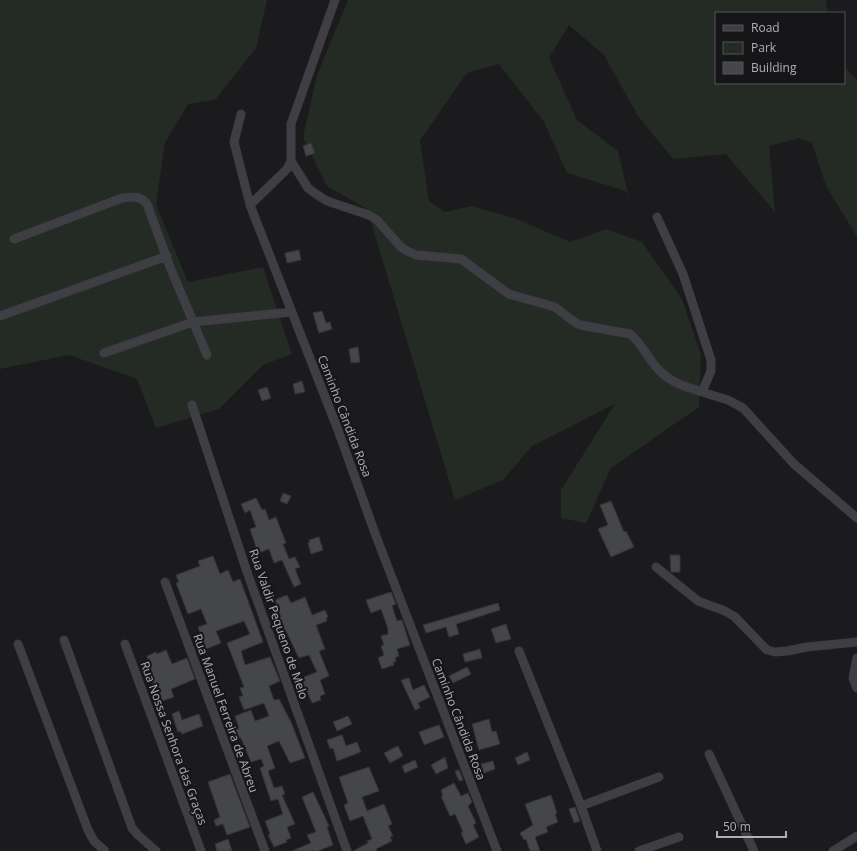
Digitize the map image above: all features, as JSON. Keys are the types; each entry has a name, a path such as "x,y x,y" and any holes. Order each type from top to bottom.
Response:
{"street":[{"path":"250,205 287,169 291,161 290,124 335,0"},
{"name":"Caminho Cândida Rosa","path":"241,114 234,142 250,205 338,430 376,536 497,851"},
{"path":"291,161 308,188 327,201 369,215 377,220 400,246 407,251 416,255 461,259 509,294 555,307 580,325 630,334 636,338 659,371 670,380 683,386 728,400 743,408 794,464 857,518"},
{"path":"14,239 122,198 136,196 143,198 147,204 166,256 207,355"},
{"path":"657,217 683,274 711,360 711,371 702,392"},
{"path":"0,316 166,256"},
{"path":"104,353 193,322 292,312"},
{"name":"Rua Valdir Pequeno de Melo","path":"192,405 247,572 347,851"},
{"path":"656,567 698,601 725,611 735,617 767,650 787,652 807,647 857,642"},
{"name":"Rua Manuel Ferreira de Abreu","path":"165,582 265,851"},
{"path":"64,640 132,828 156,851"},
{"path":"18,644 88,830 94,841 105,851"},
{"name":"Rua Nossa Senhora das Graças","path":"124,644 201,851"},
{"path":"519,651 581,806 597,851"},
{"path":"857,658 855,677 857,688"},
{"path":"708,754 754,851"},
{"path":"581,806 659,777"},
{"path":"833,851 857,836"},
{"path":"638,851 679,837"}],"green space":[{"path":"0,0 267,0 256,48 215,100 188,104 165,143 156,205 188,282 263,267 292,354 263,365 219,409 156,428 137,379 69,355 0,369"},
{"path":"348,0 826,0 828,12 715,12 715,84 845,84 845,67 857,80 857,237 826,186 812,143 799,138 769,146 775,212 726,154 673,159 638,116 604,55 569,25 549,58 577,120 618,151 629,198 626,191 567,173 544,122 499,64 467,73 420,140 429,201 444,212 472,206 517,219 570,242 606,229 642,242 682,299 701,355 699,407 611,468 586,523 561,518 561,490 615,404 532,446 503,480 455,500 367,209 327,186 303,137 317,75"}],"building":[{"path":"311,143 315,153 306,156 303,146"},
{"path":"299,250 301,260 287,263 285,253"},
{"path":"322,311 326,323 330,322 332,329 319,333 313,313"},
{"path":"358,347 360,362 351,363 349,349"},
{"path":"302,381 305,392 295,394 293,384"},
{"path":"267,387 271,398 262,401 258,390"},
{"path":"283,493 291,496 287,504 280,501"},
{"path":"256,498 262,510 265,509 269,520 276,517 286,543 283,544 289,559 295,557 300,567 295,569 301,584 294,587 282,560 274,563 269,549 258,553 250,529 256,527 250,510 245,513 241,504"},
{"path":"611,501 624,532 626,531 634,547 611,557 598,529 608,525 600,505"},
{"path":"319,537 323,550 311,554 308,543 310,542 309,540"},
{"path":"670,555 680,555 680,572 671,572"},
{"path":"213,556 220,574 228,570 233,582 240,579 263,642 241,651 245,665 270,657 280,681 269,686 274,700 279,699 291,722 305,758 290,763 279,741 267,746 275,768 268,771 274,788 282,786 285,794 282,795 295,824 287,827 291,838 286,840 287,842 274,847 268,835 270,834 265,821 283,814 278,799 271,801 260,768 264,766 261,759 251,762 241,738 235,737 233,730 239,728 235,716 251,710 255,721 269,716 264,703 244,710 239,697 243,696 240,688 244,687 227,643 250,634 244,621 216,631 221,643 206,649 198,627 207,624 201,609 188,614 176,583 179,582 176,575 200,566 198,561"},
{"path":"391,592 396,604 392,606 397,621 402,620 410,645 397,649 399,656 395,658 396,662 393,662 394,665 382,669 378,658 384,655 381,646 384,645 381,636 388,634 388,629 381,609 371,613 366,600"},
{"path":"287,595 291,603 305,597 312,615 325,610 328,617 326,618 327,621 316,625 325,649 319,651 329,676 320,680 325,694 320,696 321,700 312,703 306,689 302,690 299,683 305,681 304,677 317,672 309,655 299,658 286,631 282,633 278,623 281,622 279,617 281,617 275,600"},
{"path":"498,603 500,610 456,624 459,634 449,637 446,627 426,633 423,625"},
{"path":"506,624 511,639 496,643 491,629"},
{"path":"480,649 482,658 465,662 463,654"},
{"path":"166,650 172,664 187,658 195,679 171,689 174,697 162,701 158,690 156,691 152,684 154,683 147,656"},
{"path":"467,667 471,674 453,683 449,676"},
{"path":"409,678 413,690 424,685 430,697 418,703 420,708 415,710 401,680"},
{"path":"179,711 182,720 199,714 203,726 182,734 180,731 178,732 172,714"},
{"path":"348,716 352,724 337,731 333,722"},
{"path":"489,719 492,732 496,731 500,744 479,750 472,724"},
{"path":"439,725 444,737 424,745 419,732"},
{"path":"342,735 346,746 357,742 361,752 337,761 333,748 330,749 327,740"},
{"path":"398,746 403,756 390,763 384,753"},
{"path":"527,752 530,760 518,765 515,758"},
{"path":"445,757 448,768 436,774 431,765"},
{"path":"415,760 418,767 405,773 402,766"},
{"path":"493,761 495,769 484,773 481,764"},
{"path":"369,767 379,791 362,797 367,811 384,804 392,824 388,826 393,836 390,837 392,841 376,849 377,851 353,851 368,843 367,841 372,839 363,816 350,821 344,805 348,803 339,777"},
{"path":"459,770 463,780 459,781 455,771"},
{"path":"230,774 250,827 227,835 223,824 216,826 214,820 220,817 208,782"},
{"path":"454,783 461,796 468,793 472,802 468,806 476,823 473,825 479,837 466,844 461,833 463,832 455,814 450,816 441,796 443,796 441,790"},
{"path":"313,792 329,826 327,827 333,845 318,851 292,851 311,843 307,835 316,832 302,797"},
{"path":"551,795 557,813 555,814 558,822 546,827 548,832 535,837 540,851 530,851 526,839 524,840 520,833 533,825 525,804"},
{"path":"575,807 580,821 574,823 569,809"},
{"path":"228,839 232,851 217,851 215,844"}]}
